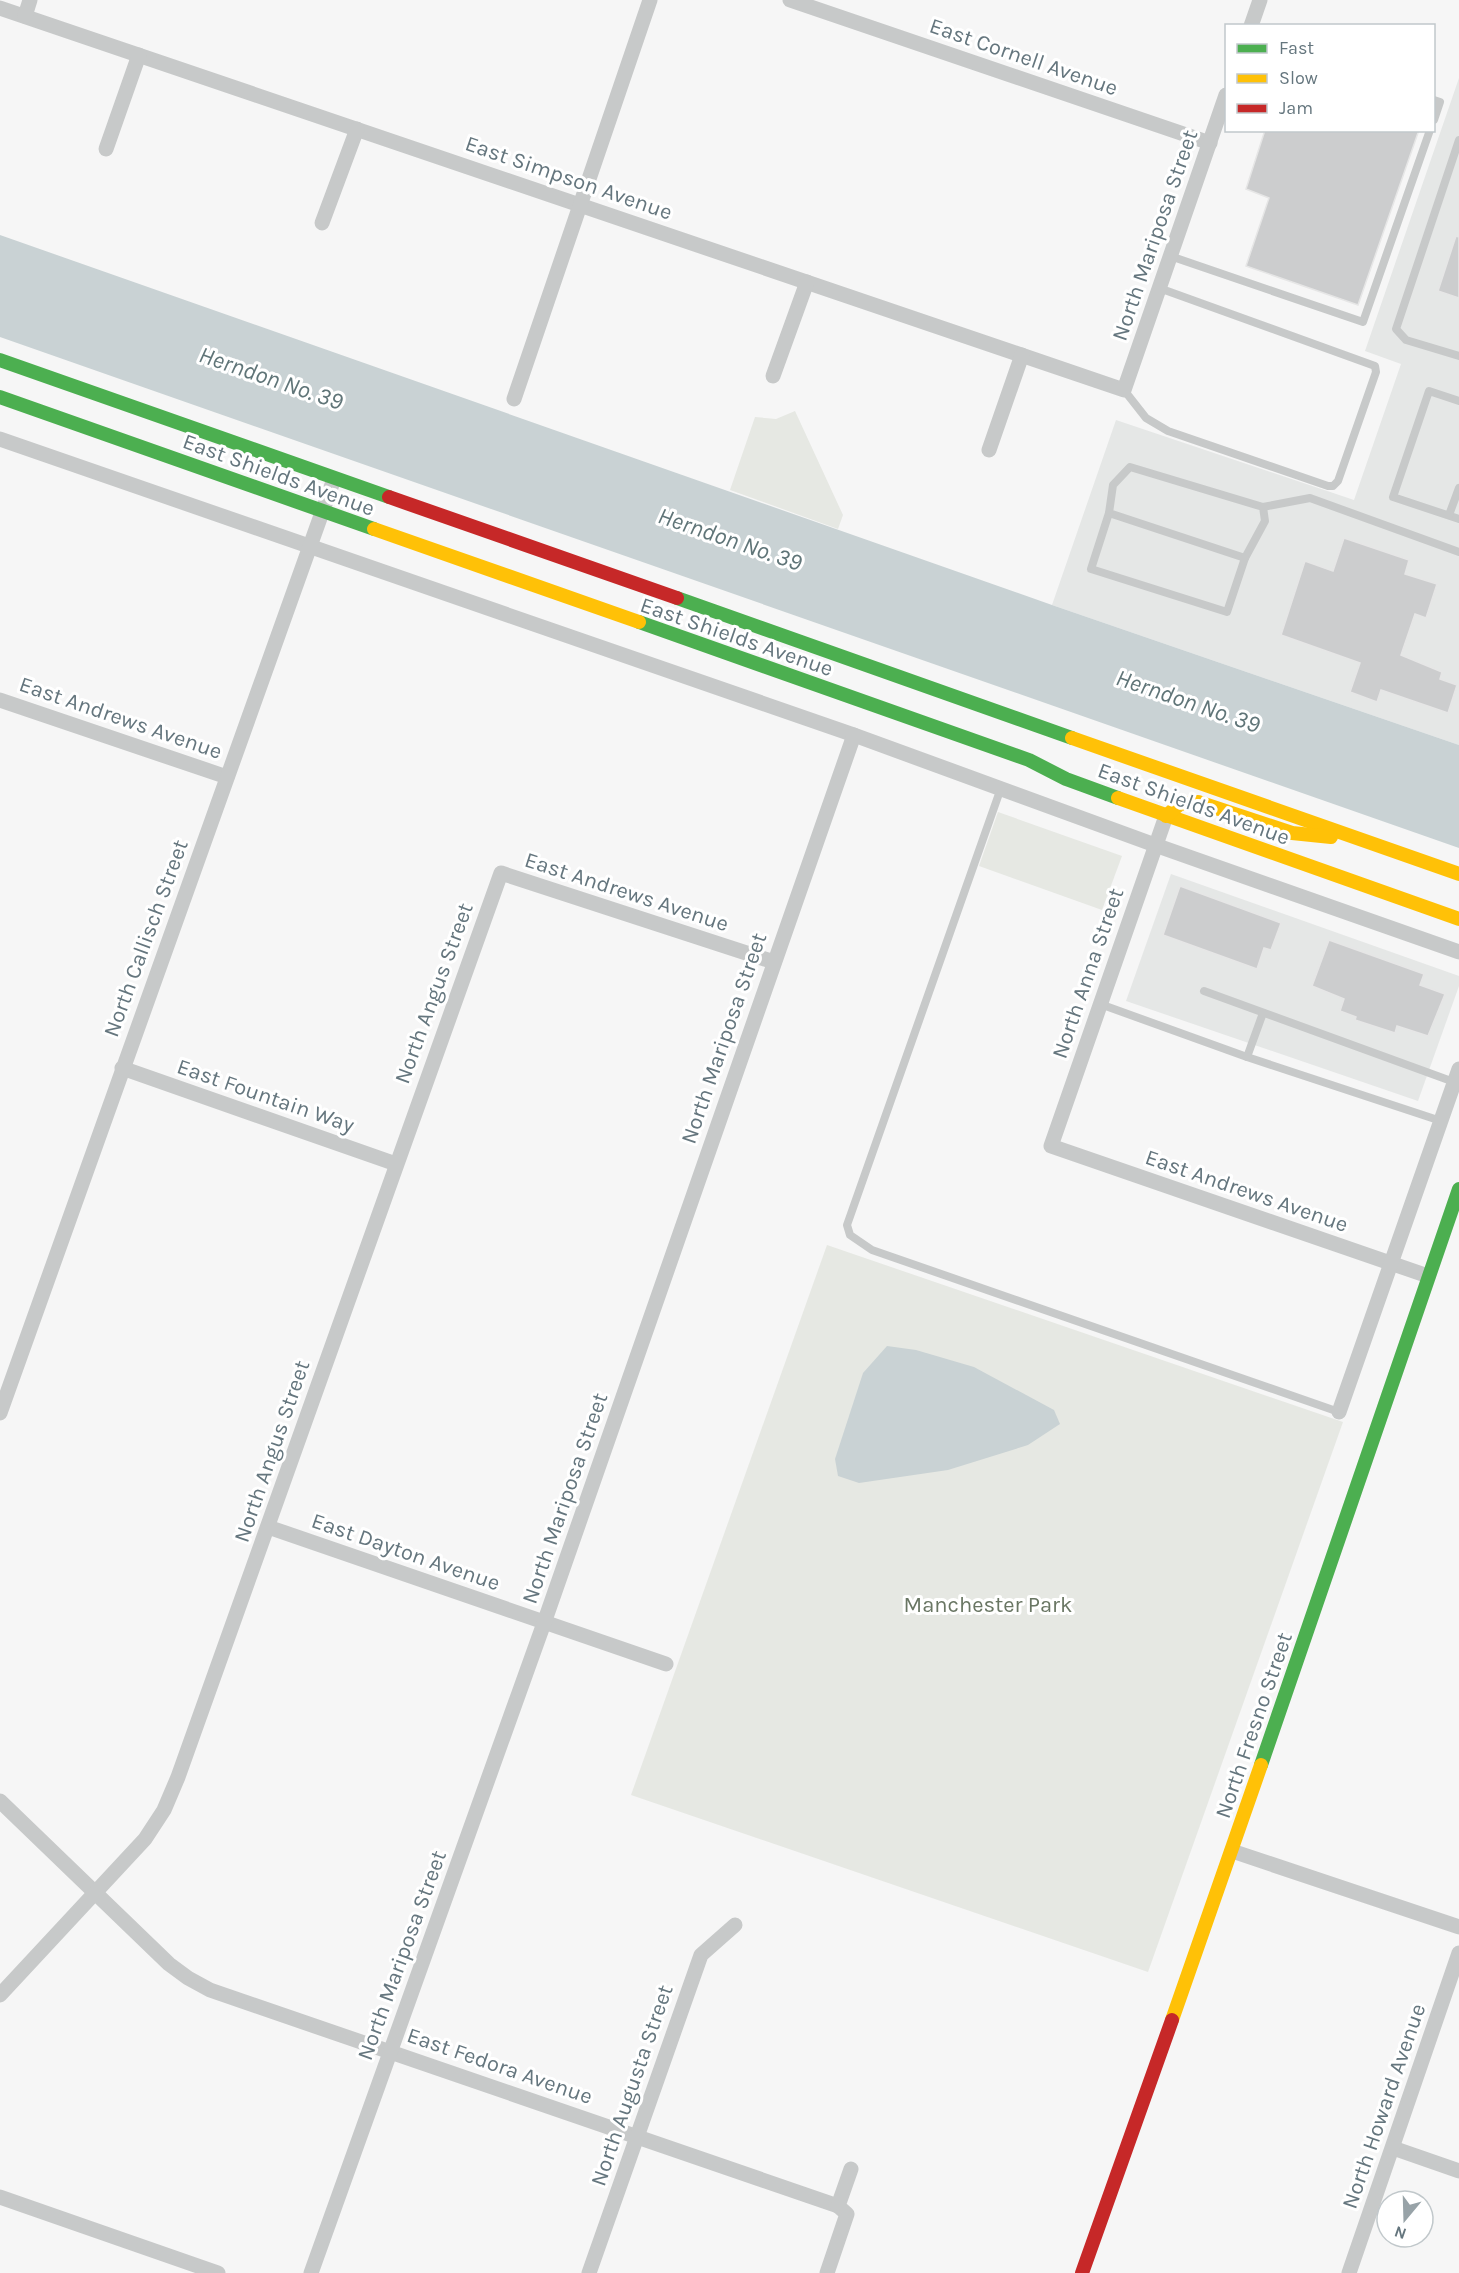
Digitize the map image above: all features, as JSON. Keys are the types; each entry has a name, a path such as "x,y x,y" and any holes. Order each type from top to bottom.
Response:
{"main road":[{"name":"East Shields Avenue","path":"0,360 1459,874"},
{"name":"East Shields Avenue","path":"0,397 1029,760 1066,779 1166,816 1459,919"},
{"path":"1166,816 1176,806 1186,801 1198,802 1292,833 1367,842"},
{"name":"North Fresno Street","path":"1082,2273 1232,1851 1459,1189"}],"street":[{"path":"25,16 30,0"},
{"path":"514,399 651,0"},
{"name":"East Cornell Avenue","path":"790,0 1210,143"},
{"path":"1252,24 1260,0"},
{"name":"East Simpson Avenue","path":"0,8 1124,390"},
{"path":"106,149 139,55"},
{"name":"North Mariposa Street","path":"1124,390 1225,101"},
{"path":"322,223 357,129"},
{"path":"773,376 807,282"},
{"path":"989,450 1022,355"},
{"path":"0,439 854,735 1155,845 1459,952"},
{"name":"North Callisch Street","path":"0,1413 334,478"},
{"name":"East Andrews Avenue","path":"0,700 227,777"},
{"name":"North Mariposa Street","path":"311,2273 544,1623 854,735"},
{"name":"North Anna Street","path":"1051,1146 1166,816"},
{"name":"East Andrews Avenue","path":"501,873 774,962"},
{"name":"North Angus Street","path":"0,1995 145,1839 164,1810 268,1527 501,873"},
{"name":"East Fountain Way","path":"122,1068 396,1164"},
{"path":"1339,1412 1457,1076"},
{"name":"East Andrews Avenue","path":"1051,1146 1428,1276"},
{"name":"East Dayton Avenue","path":"268,1527 666,1664"},
{"name":"East Fedora Avenue","path":"0,1801 169,1964 210,1990 838,2206"},
{"path":"1232,1851 1459,1927"},
{"name":"North Augusta Street","path":"589,2273 701,1955 735,1925"},
{"name":"North Howard Avenue","path":"1349,2273 1459,1953"},
{"path":"1393,2148 1459,2171"},
{"path":"827,2273 848,2214 838,2206 851,2169"},
{"path":"0,2197 218,2273"}],"lane":[{"path":"1435,100 1440,102 1435,117"},
{"path":"1170,256 1363,322 1429,132"},
{"path":"1459,140 1396,329 1407,340 1459,356"},
{"path":"1124,390 1146,418 1168,431 1328,486 1333,486 1338,481 1376,372 1375,366 1159,288"},
{"path":"1459,401 1429,391 1393,496 1459,519"},
{"path":"1263,507 1265,521 1245,558 1227,612 1091,569 1109,513 1113,485 1130,467 1263,507 1310,498 1459,552"},
{"path":"1449,515 1459,488"},
{"path":"1109,513 1245,558"},
{"path":"1001,788 847,1226 850,1235 872,1250 1339,1412"},
{"path":"1204,992 1457,1076"},
{"path":"1100,1004 1247,1057 1441,1121"},
{"path":"1247,1057 1263,1013"}],"shaded area":[{"path":"1459,78 1459,745 1052,605 1116,420 1354,500 1401,364 1365,351"},
{"path":"1171,874 1459,976 1459,986 1418,1101 1126,1001"}],"green space":[{"path":"795,411 843,515 838,529 730,490 755,417 776,419"},
{"path":"998,812 1122,856 1102,910 979,866"},
{"name":"Manchester Park","path":"827,1245 1343,1422 1148,1972 631,1795"}],"water":[{"name":"Herndon No. 39","path":"0,235 1052,605 1459,745 1459,848 0,337"},
{"path":"887,1346 916,1350 974,1367 1054,1410 1060,1424 1028,1445 948,1470 859,1483 838,1476 835,1459 863,1373"}],"building":[{"path":"1264,132 1418,132 1358,305 1246,266 1269,198 1246,189"},
{"path":"1456,236 1459,237 1459,298 1438,291"},
{"path":"1344,538 1409,560 1405,574 1437,584 1426,618 1415,614 1401,655 1442,672 1440,679 1457,685 1448,713 1381,690 1377,702 1350,692 1360,663 1281,635 1305,561 1333,571"},
{"path":"1180,886 1281,923 1271,950 1264,948 1257,969 1163,935"},
{"path":"1329,940 1424,974 1420,985 1445,994 1428,1036 1397,1026 1395,1033 1355,1020 1356,1017 1340,1011 1344,999 1312,986"}],"traffic: fast":[{"path":"0,360 389,497"},
{"path":"0,397 374,529"},
{"path":"677,598 1072,738"},
{"path":"639,622 1029,760 1066,779 1118,798"},
{"path":"1261,1765 1459,1189"}],"traffic: slow":[{"path":"374,529 639,622"},
{"path":"1072,738 1459,874"},
{"path":"1118,798 1459,919"},
{"path":"1166,816 1180,804 1198,802 1292,833 1331,837"},
{"path":"1172,2020 1261,1765"}],"traffic: jam":[{"path":"389,497 677,598"},
{"path":"1082,2273 1172,2020"}]}
